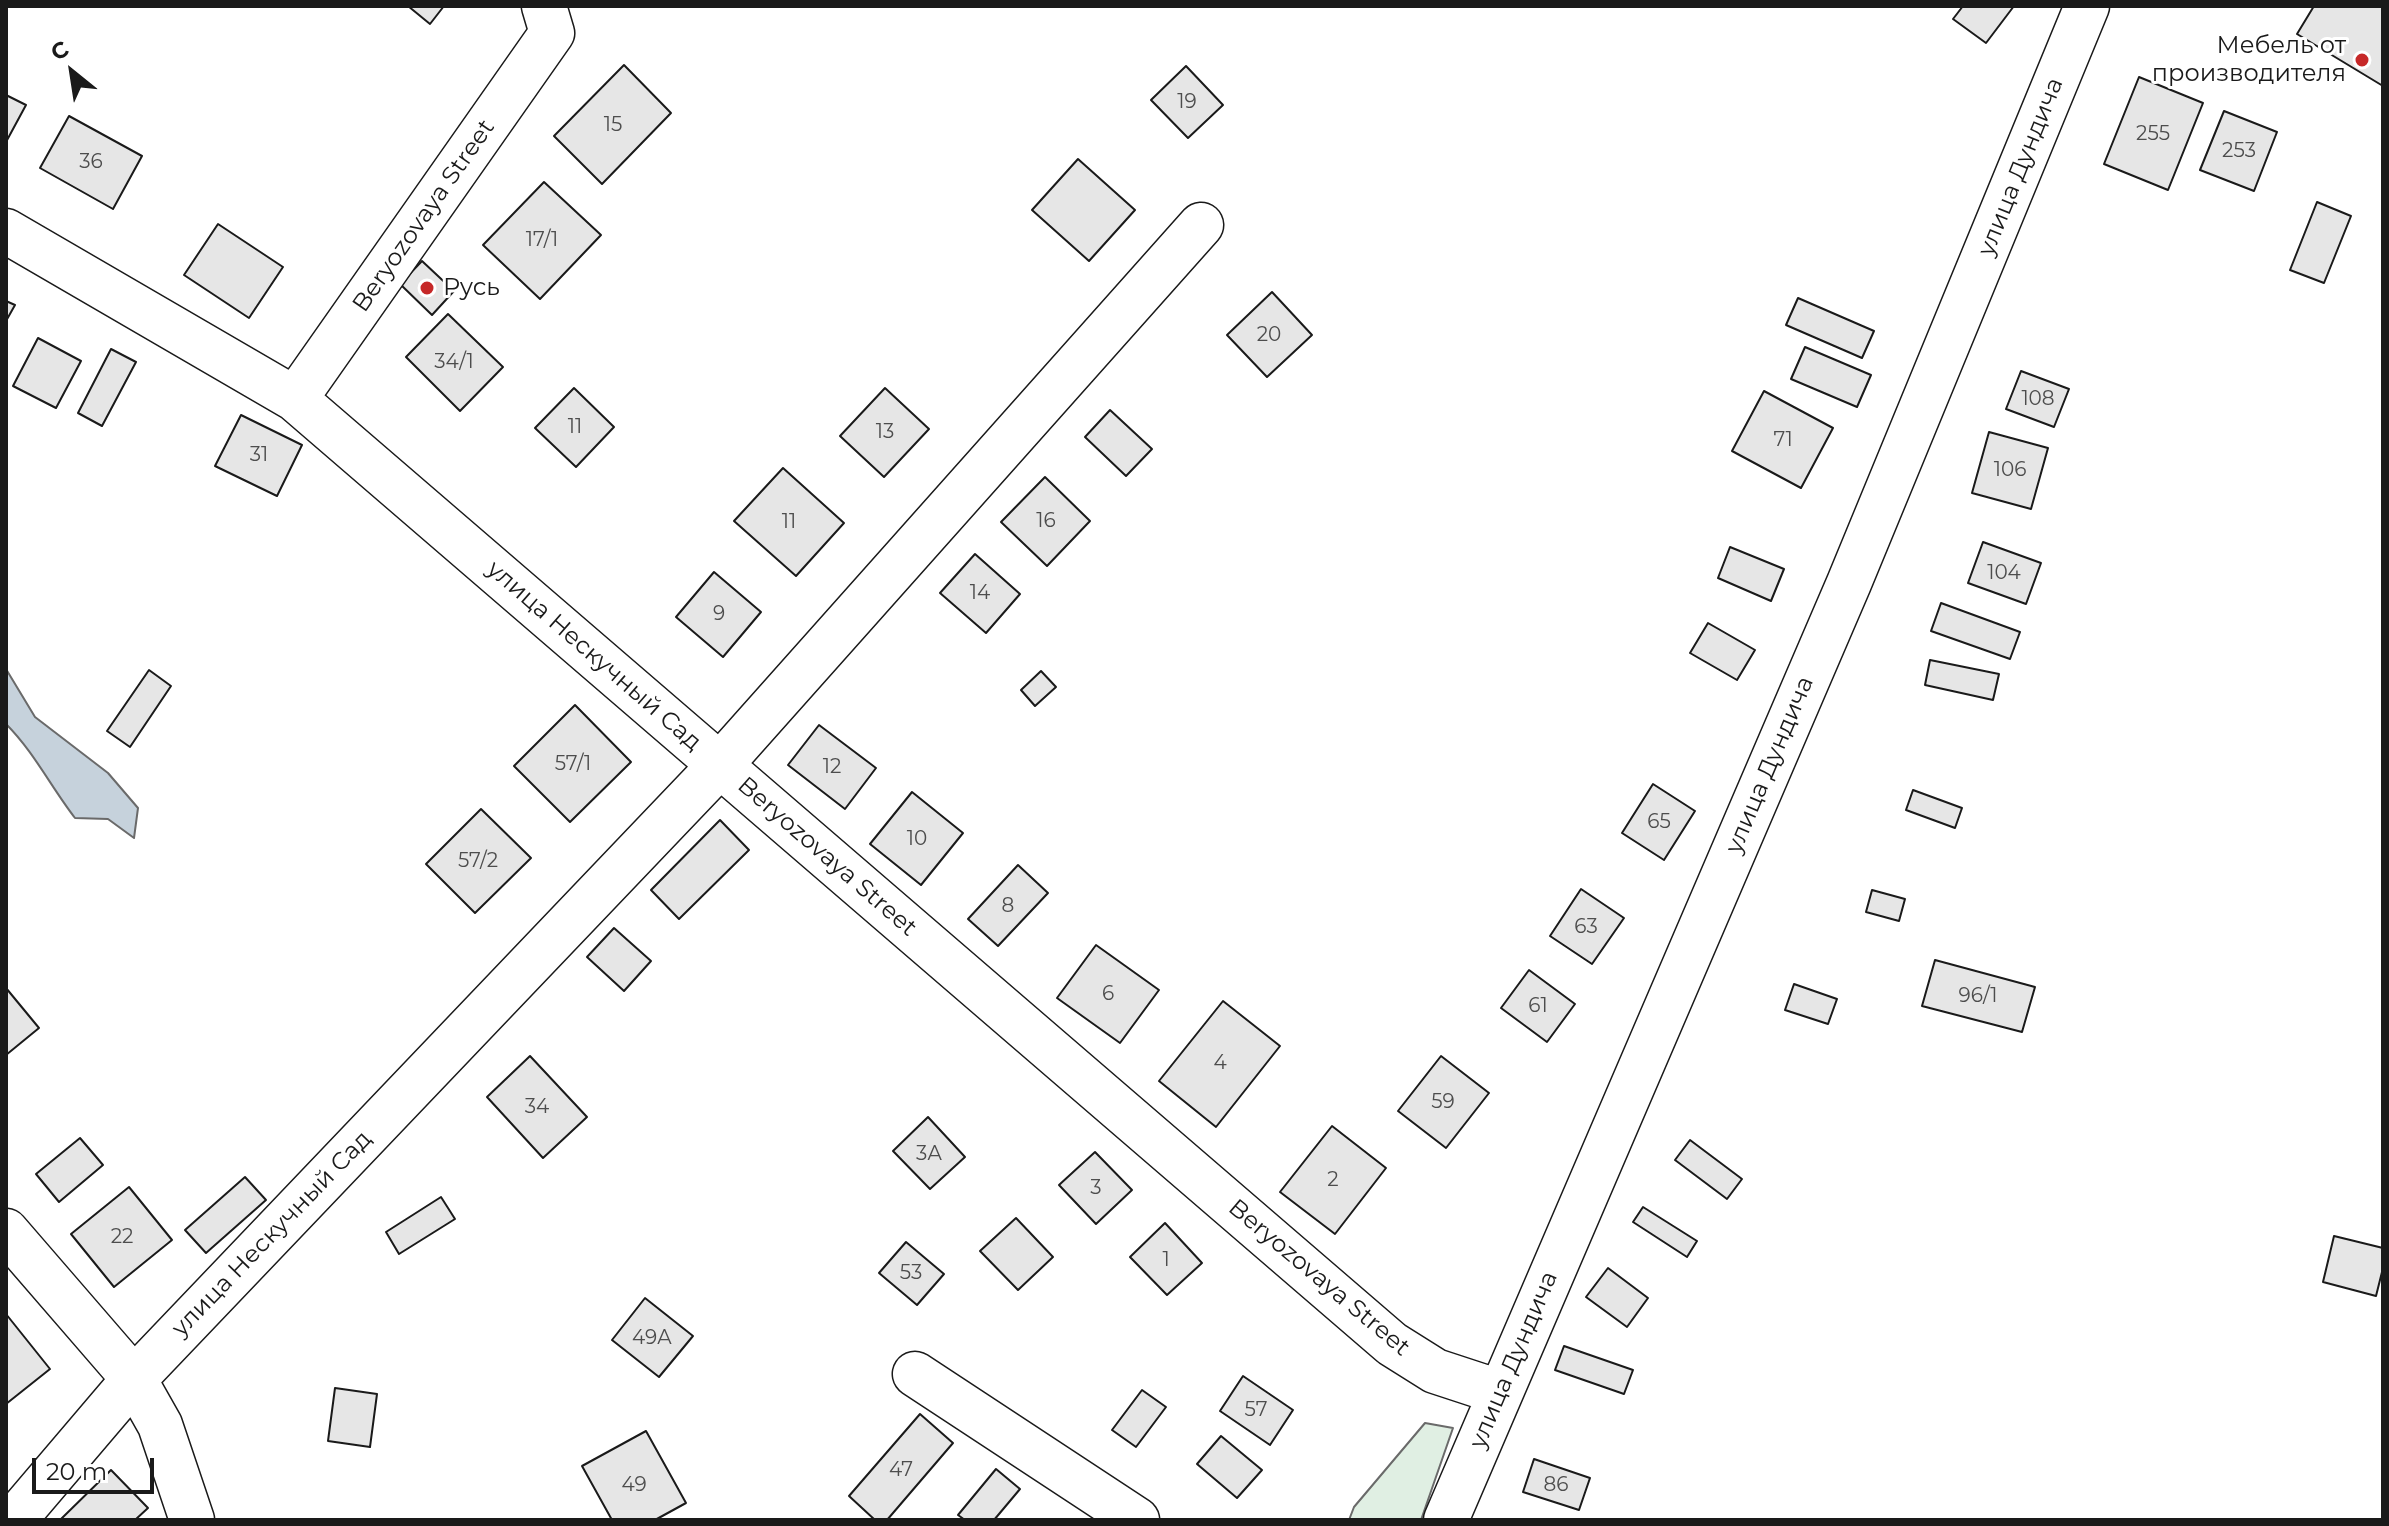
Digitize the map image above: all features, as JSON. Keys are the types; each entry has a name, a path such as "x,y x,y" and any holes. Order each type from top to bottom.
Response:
{"street":[{"name":"улица Дундича","path":"1446,1520 1849,583 2087,6"},
{"name":"Beryozovaya Street","path":"295,399 548,20"},
{"name":"Beryozovaya Street","path":"1201,225 720,765 1392,1344 1435,1371 1499,1392"},
{"name":"улица Нескучный Сад","path":"6,231 295,399 720,765 134,1379 14,1520"},
{"path":"6,1231 134,1379 160,1425 192,1520"},
{"path":"915,1374 1137,1520"}],"green space":[{"path":"1425,1423 1453,1428 1421,1520 1349,1520 1354,1507"}],"shaded area":[{"path":"6,669 35,717 108,773 138,808 134,838 108,819 75,818 6,724"}],"building":[{"path":"408,6 444,6 430,24"},
{"path":"1963,6 2014,6 1986,43 1953,19"},
{"name":"Мебель от производителя","path":"2314,6 2383,6 2383,86 2297,34"},
{"path":"624,65 671,113 602,184 554,136"},
{"path":"1186,66 1223,105 1188,138 1151,100"},
{"path":"2139,77 2203,103 2168,190 2104,164"},
{"path":"6,95 26,105 6,142"},
{"path":"2224,111 2277,132 2254,191 2200,170"},
{"path":"69,116 142,156 113,209 40,168"},
{"path":"1078,159 1135,210 1089,261 1032,210"},
{"path":"544,182 601,235 540,299 483,245"},
{"path":"2317,202 2351,216 2324,283 2290,270"},
{"path":"218,224 283,267 249,318 184,275"},
{"name":"Русь","path":"422,261 454,291 432,315 400,284"},
{"path":"1272,292 1312,335 1267,377 1227,335"},
{"path":"1798,298 1874,331 1862,358 1786,325"},
{"path":"6,301 15,305 6,321"},
{"path":"448,314 503,367 460,411 406,357"},
{"path":"38,338 81,361 56,408 13,386"},
{"path":"1805,347 1871,375 1857,407 1791,379"},
{"path":"111,349 136,362 102,426 78,413"},
{"path":"2021,371 2069,389 2054,427 2006,409"},
{"path":"574,388 614,427 576,467 535,428"},
{"path":"885,388 929,429 884,477 840,436"},
{"path":"1764,391 1833,428 1801,488 1732,451"},
{"path":"1110,410 1152,449 1126,476 1085,437"},
{"path":"241,415 302,445 277,496 215,466"},
{"path":"1989,432 2048,448 2031,509 1972,493"},
{"path":"783,468 844,523 796,576 734,521"},
{"path":"1045,477 1090,521 1047,566 1001,522"},
{"path":"1983,542 2041,563 2026,604 1968,583"},
{"path":"1730,547 1784,569 1771,601 1718,578"},
{"path":"975,554 1020,594 986,633 940,593"},
{"path":"714,572 761,612 723,657 676,617"},
{"path":"1941,603 2020,632 2010,659 1931,631"},
{"path":"1708,623 1755,650 1737,680 1690,653"},
{"path":"1930,660 1999,674 1993,700 1925,685"},
{"path":"149,670 171,686 130,747 107,731"},
{"path":"1041,671 1056,687 1035,706 1021,690"},
{"path":"575,705 631,762 570,822 514,766"},
{"path":"819,725 876,768 845,809 788,765"},
{"path":"1653,784 1695,811 1664,860 1622,833"},
{"path":"1913,790 1962,808 1955,828 1906,810"},
{"path":"912,792 963,833 921,885 870,844"},
{"path":"481,809 531,858 475,913 426,864"},
{"path":"720,820 749,850 679,919 651,890"},
{"path":"1018,865 1048,893 998,946 968,919"},
{"path":"1581,889 1624,918 1592,964 1550,936"},
{"path":"1872,890 1905,899 1899,921 1866,912"},
{"path":"614,928 651,961 624,991 587,957"},
{"path":"1096,945 1159,990 1120,1043 1057,998"},
{"path":"1935,960 2035,987 2022,1032 1922,1006"},
{"path":"1529,970 1575,1004 1547,1042 1501,1008"},
{"path":"1794,984 1837,999 1828,1024 1785,1010"},
{"path":"6,988 39,1028 6,1055"},
{"path":"1223,1001 1280,1046 1216,1127 1159,1081"},
{"path":"530,1056 587,1117 543,1158 487,1097"},
{"path":"1441,1056 1489,1093 1446,1148 1398,1111"},
{"path":"928,1117 965,1157 930,1189 893,1151"},
{"path":"1332,1126 1386,1168 1335,1234 1280,1192"},
{"path":"80,1138 103,1165 59,1202 36,1174"},
{"path":"1690,1140 1742,1179 1727,1199 1675,1160"},
{"path":"1095,1152 1132,1190 1096,1224 1059,1185"},
{"path":"245,1177 266,1200 206,1253 185,1230"},
{"path":"129,1187 172,1240 114,1287 71,1234"},
{"path":"441,1197 455,1219 399,1254 386,1232"},
{"path":"1643,1207 1697,1241 1687,1257 1633,1222"},
{"path":"1016,1218 1053,1257 1018,1290 980,1251"},
{"path":"1165,1223 1202,1263 1167,1295 1130,1257"},
{"path":"2334,1236 2383,1248 2383,1268 2376,1296 2323,1282"},
{"path":"906,1242 944,1274 917,1305 879,1273"},
{"path":"1608,1268 1648,1298 1627,1327 1586,1297"},
{"path":"645,1298 693,1336 659,1377 612,1340"},
{"path":"6,1314 50,1369 6,1404"},
{"path":"1564,1346 1633,1370 1624,1394 1555,1370"},
{"path":"1243,1376 1293,1410 1270,1445 1220,1411"},
{"path":"335,1388 377,1394 370,1447 328,1441"},
{"path":"1142,1390 1166,1407 1136,1447 1112,1430"},
{"path":"920,1414 953,1443 887,1520 875,1520 849,1496"},
{"path":"646,1431 686,1503 655,1520 612,1520 582,1466"},
{"path":"1221,1436 1262,1470 1237,1498 1197,1464"},
{"path":"1534,1459 1590,1478 1579,1510 1523,1492"},
{"path":"996,1469 1020,1489 994,1520 965,1520 958,1515"},
{"path":"111,1470 148,1508 135,1520 60,1520"}],"place":[{"name":"Мебель от производителя","path":"2362,60"},
{"name":"Русь","path":"427,288"}]}
